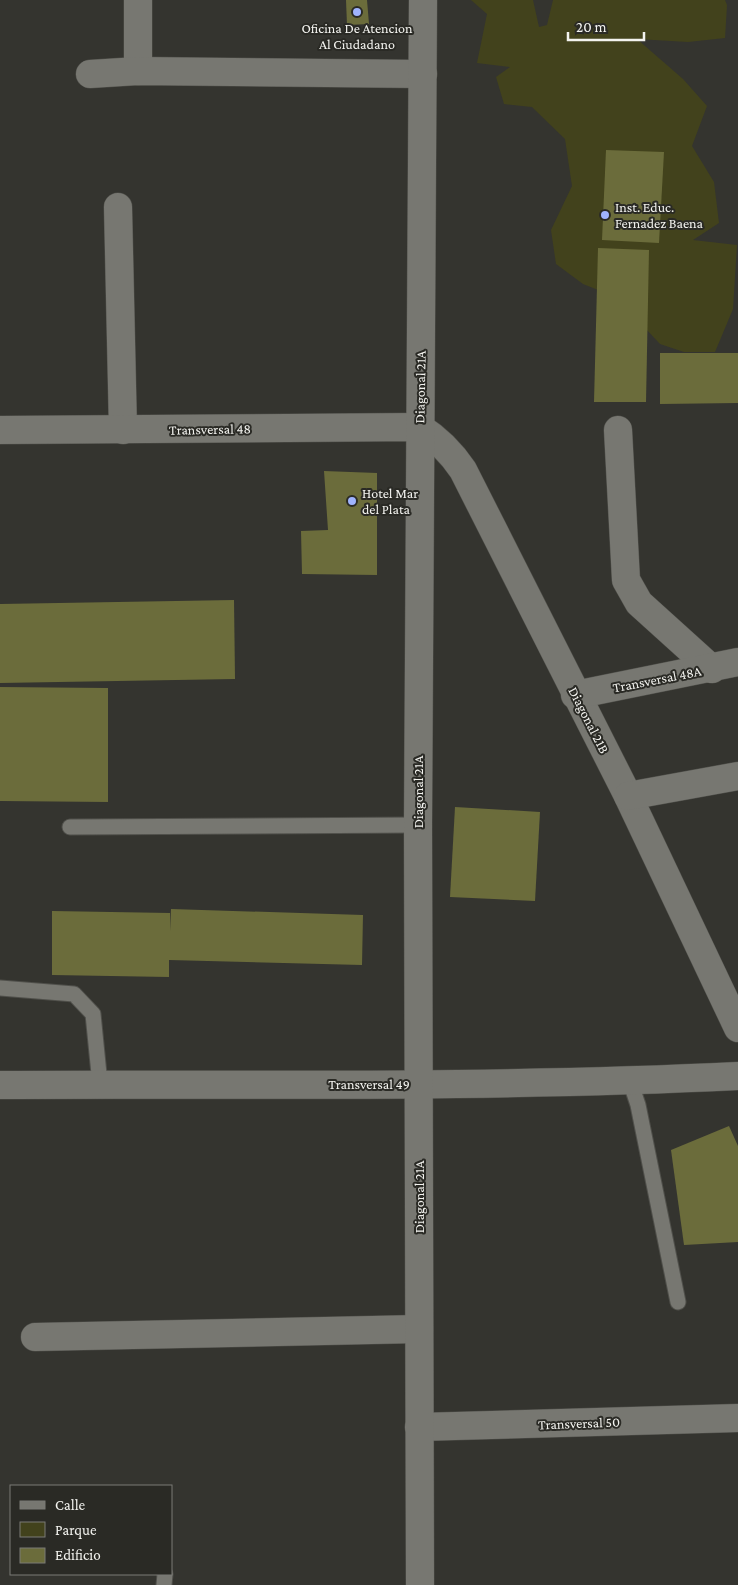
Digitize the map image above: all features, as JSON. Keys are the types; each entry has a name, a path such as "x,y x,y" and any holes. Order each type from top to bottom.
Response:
{"street":[{"path":"138,0 138,71"},
{"name":"Diagonal 21A","path":"420,1585 418,825 423,0"},
{"path":"90,74 138,71 423,74"},
{"path":"118,206 124,430"},
{"name":"Transversal 48","path":"0,430 419,427"},
{"name":"Diagonal 21B","path":"419,427 435,437 453,454 463,470 575,695 628,796 738,1028"},
{"path":"618,430 626,580 640,603 725,665"},
{"name":"Transversal 48A","path":"575,695 725,665"},
{"path":"628,796 738,776"},
{"name":"Transversal 49","path":"0,1085 418,1084 630,1081 738,1076"},
{"path":"35,1337 419,1329"},
{"name":"Transversal 50","path":"420,1428 738,1418"}],"lane":[{"path":"70,827 418,825"},
{"path":"0,988 74,994 94,1014 100,1084"},
{"path":"630,1081 638,1105 678,1302"}],"green space":[{"path":"471,0 533,0 539,27 547,25 553,0 725,0 727,5 725,38 688,42 637,39 683,79 707,106 692,146 714,182 719,223 693,240 737,245 733,309 715,352 684,352 660,344 616,297 583,284 556,264 551,230 572,186 565,139 532,107 504,104 496,77 510,67 477,63 487,14"}],"building":[{"name":"Oficina De Atencion Al Ciudadano","path":"346,0 367,0 369,24 347,25"},
{"path":"606,150 664,152 659,243 602,240"},
{"path":"598,248 649,250 646,402 594,402"},
{"path":"660,353 738,353 738,403 660,404"},
{"name":"Hotel Mar del Plata","path":"324,471 377,473 377,575 302,574 301,531 328,530"},
{"path":"234,600 235,679 0,683 0,604"},
{"path":"0,687 108,688 108,802 0,801"},
{"path":"455,807 540,812 535,901 450,897"},
{"path":"171,909 363,915 362,965 169,960 169,977 52,975 52,911 170,913 170,931"},
{"path":"729,1126 738,1146 738,1242 684,1245 671,1150"}],"place":[{"name":"Oficina De Atencion Al Ciudadano","path":"357,12"},
{"name":"Inst. Educ. Fernadez Baena","path":"605,215"},
{"name":"Hotel Mar del Plata","path":"352,501"}]}
